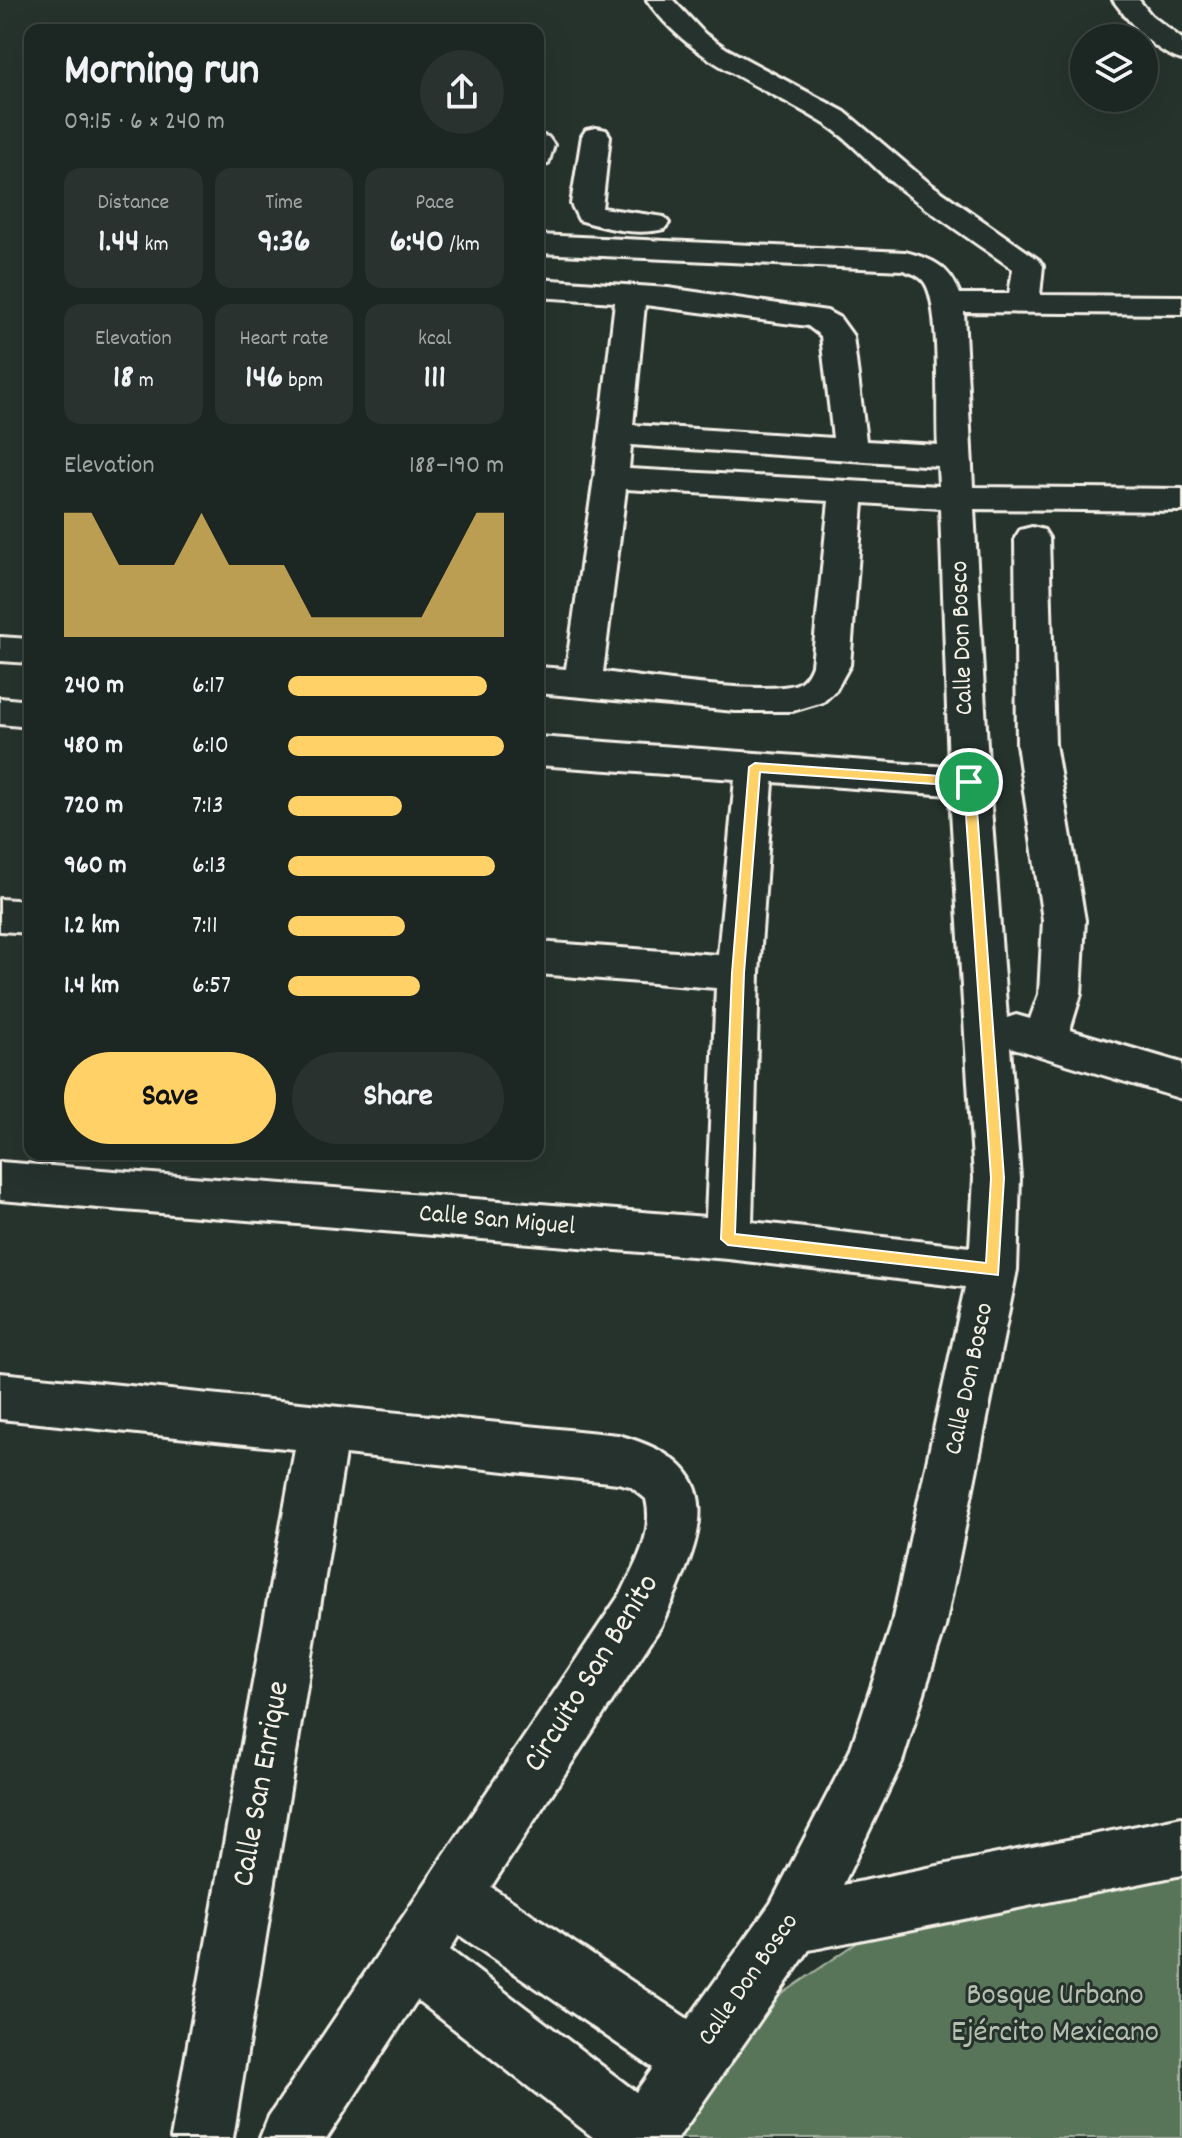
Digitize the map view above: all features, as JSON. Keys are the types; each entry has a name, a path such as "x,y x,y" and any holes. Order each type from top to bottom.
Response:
{"street":[{"path":"660,0 697,41 736,67 844,124 885,161 1028,266 1023,304"},
{"path":"1126,0 1142,20 1182,52"},
{"path":"596,136 586,204 589,214 615,221 731,230 742,237 742,253"},
{"path":"544,244 916,264 927,266 939,277 948,303 1182,305"},
{"path":"544,288 631,294 797,313 829,325 837,336 851,452"},
{"path":"583,683 611,478 631,294"},
{"name":"Calle Don Bosco","path":"642,2137 792,1924 874,1762 918,1627 993,1270 997,1178 969,782 948,303"},
{"path":"616,434 851,452 957,477 1182,500"},
{"path":"768,487 770,446"},
{"path":"611,478 847,491 957,477"},
{"path":"544,680 790,699 811,693 825,681 831,665 847,491"},
{"path":"1032,538 1036,744 1064,920 1060,994 1045,1040"},
{"path":"0,649 24,651"},
{"path":"0,711 24,713"},
{"path":"544,751 969,782"},
{"path":"728,1239 738,973 755,767"},
{"path":"0,915 24,917"},
{"path":"544,958 738,973"},
{"path":"986,1023 1182,1081"},
{"name":"Calle San Miguel","path":"0,1181 728,1239 993,1270"},
{"name":"Circuito San Benito","path":"0,1396 618,1459 647,1468 665,1482 675,1504 672,1540 642,1608 291,2138"},
{"name":"Calle San Enrique","path":"202,2138 324,1430"},
{"path":"792,1924 1182,1846"},
{"path":"451,1895 694,2059"},
{"path":"409,1956 642,2137"}],"green space":[{"name":"Bosque Urbano Ejército Mexicano","path":"1182,1853 1182,2138 653,2138 750,2016 864,1938"}],"route":[{"path":"755,767 969,782 997,1178 993,1270 728,1239 738,973 755,767"}]}
